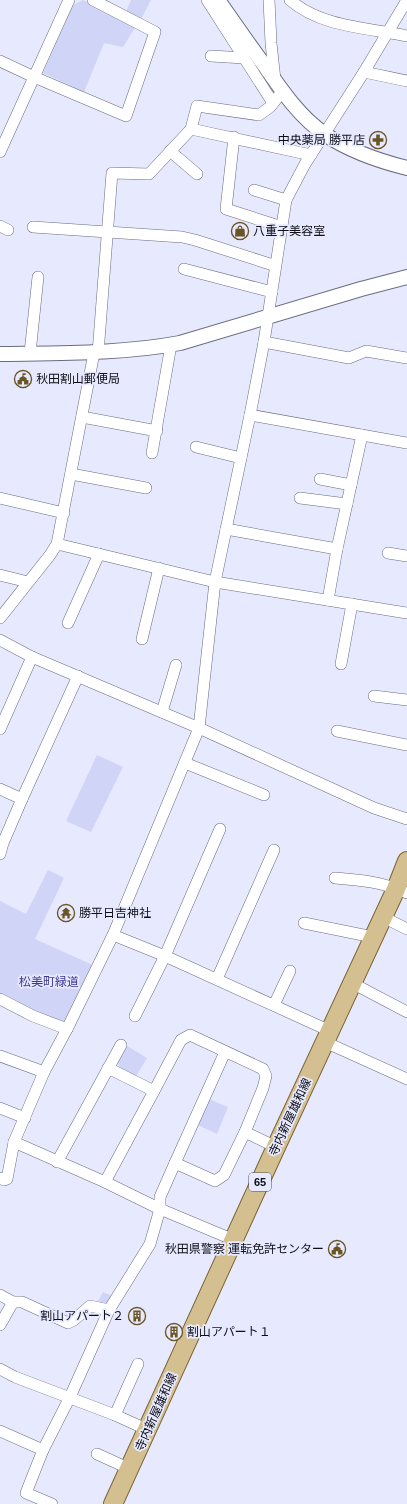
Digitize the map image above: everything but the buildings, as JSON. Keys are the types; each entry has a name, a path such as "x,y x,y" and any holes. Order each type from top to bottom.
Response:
{"main road":[{"name":"寺内新屋雄和線","path":"113,1504 130,1470 373,937 383,917 402,891 407,861"}],"street":[{"path":"0,152 69,0"},
{"path":"0,61 126,116 155,32 93,0"},
{"path":"206,0 273,103"},
{"path":"218,0 278,86 297,110 325,134 347,147 385,162 407,168"},
{"path":"0,618 57,544 96,353 112,173 149,174 191,129 197,106 259,115 273,103 278,86 271,43 270,0"},
{"path":"290,0 310,14 334,22 407,36"},
{"path":"0,1178 4,1180 7,1179 14,1142 44,1072 113,935 199,728 215,582 269,316 286,200 294,183 364,72 407,0"},
{"path":"211,56 244,58"},
{"path":"364,72 407,81"},
{"path":"191,129 234,137 311,155"},
{"path":"234,137 226,208 282,228"},
{"path":"170,150 197,174"},
{"path":"254,190 286,200"},
{"path":"33,227 195,240 273,264"},
{"path":"184,269 272,292"},
{"path":"30,353 38,277"},
{"path":"0,354 96,353 172,345 361,289 407,277"},
{"path":"264,342 349,358 366,351 407,358"},
{"path":"152,453 172,345"},
{"path":"250,415 407,443"},
{"path":"82,417 157,431"},
{"path":"328,600 337,549 362,435"},
{"path":"196,447 241,458"},
{"path":"71,474 146,488"},
{"path":"320,479 351,485"},
{"path":"0,498 64,513"},
{"path":"300,498 347,504"},
{"path":"226,529 337,549"},
{"path":"57,544 215,582 407,613"},
{"path":"388,553 407,556"},
{"path":"68,623 99,554"},
{"path":"142,639 159,568"},
{"path":"0,575 28,582"},
{"path":"341,664 352,604"},
{"path":"0,640 32,657 199,728 374,808 407,819"},
{"path":"0,729 32,657"},
{"path":"162,712 176,665"},
{"path":"0,854 3,843 22,799 78,676"},
{"path":"374,696 407,700"},
{"path":"337,732 407,745"},
{"path":"184,763 264,795"},
{"path":"0,789 22,799"},
{"path":"135,1016 165,956 220,829"},
{"path":"217,979 274,850"},
{"path":"335,878 365,880 402,891"},
{"path":"383,917 407,929"},
{"path":"304,923 373,937"},
{"path":"113,935 165,956 274,1005 407,1079"},
{"path":"274,1005 290,971"},
{"path":"352,983 407,1012"},
{"path":"0,999 33,1016 67,1029"},
{"path":"105,1182 181,1040 190,1035 263,1069 266,1076 263,1088 245,1132 224,1175 215,1180 175,1163"},
{"path":"57,1162 121,1045"},
{"path":"52,1504 26,1493 43,1450 70,1397 109,1310 150,1244 160,1209 160,1197 225,1052"},
{"path":"0,1056 44,1072"},
{"path":"108,1068 154,1090"},
{"path":"0,1108 25,1118"},
{"path":"245,1132 276,1147"},
{"path":"14,1142 105,1182 160,1209 234,1240"},
{"path":"0,1295 13,1302 22,1302 68,1323 74,1320 90,1306 109,1310"},
{"path":"0,1325 13,1302"},
{"path":"115,1415 138,1364"},
{"path":"0,1369 16,1377 115,1415 148,1430"},
{"path":"0,1431 43,1450"},
{"path":"97,1454 130,1470"}],"green space":[{"path":"83,0 136,26 123,47 104,43 84,92 43,73 73,5"},
{"path":"131,0 151,0 141,19 126,12"},
{"path":"97,755 123,767 91,832 66,821"},
{"name":"松美町緑道","path":"48,870 64,878 35,939 95,966 66,1025 0,996 0,901 26,914"},
{"path":"127,1046 147,1058 135,1078 120,1069 118,1062"},
{"path":"209,1099 228,1107 217,1134 198,1125"},
{"path":"103,1292 112,1296 106,1308 97,1303"}],"place":[{"name":"中央薬局 勝平店","path":"378,140"},
{"name":"八重子美容室","path":"240,231"},
{"name":"秋田割山郵便局","path":"23,379"},
{"name":"勝平日吉神社","path":"66,913"},
{"name":"秋田県警察 運転免許センター","path":"337,1249"},
{"name":"割山アパート２","path":"137,1316"},
{"name":"割山アパート１","path":"174,1332"}]}
